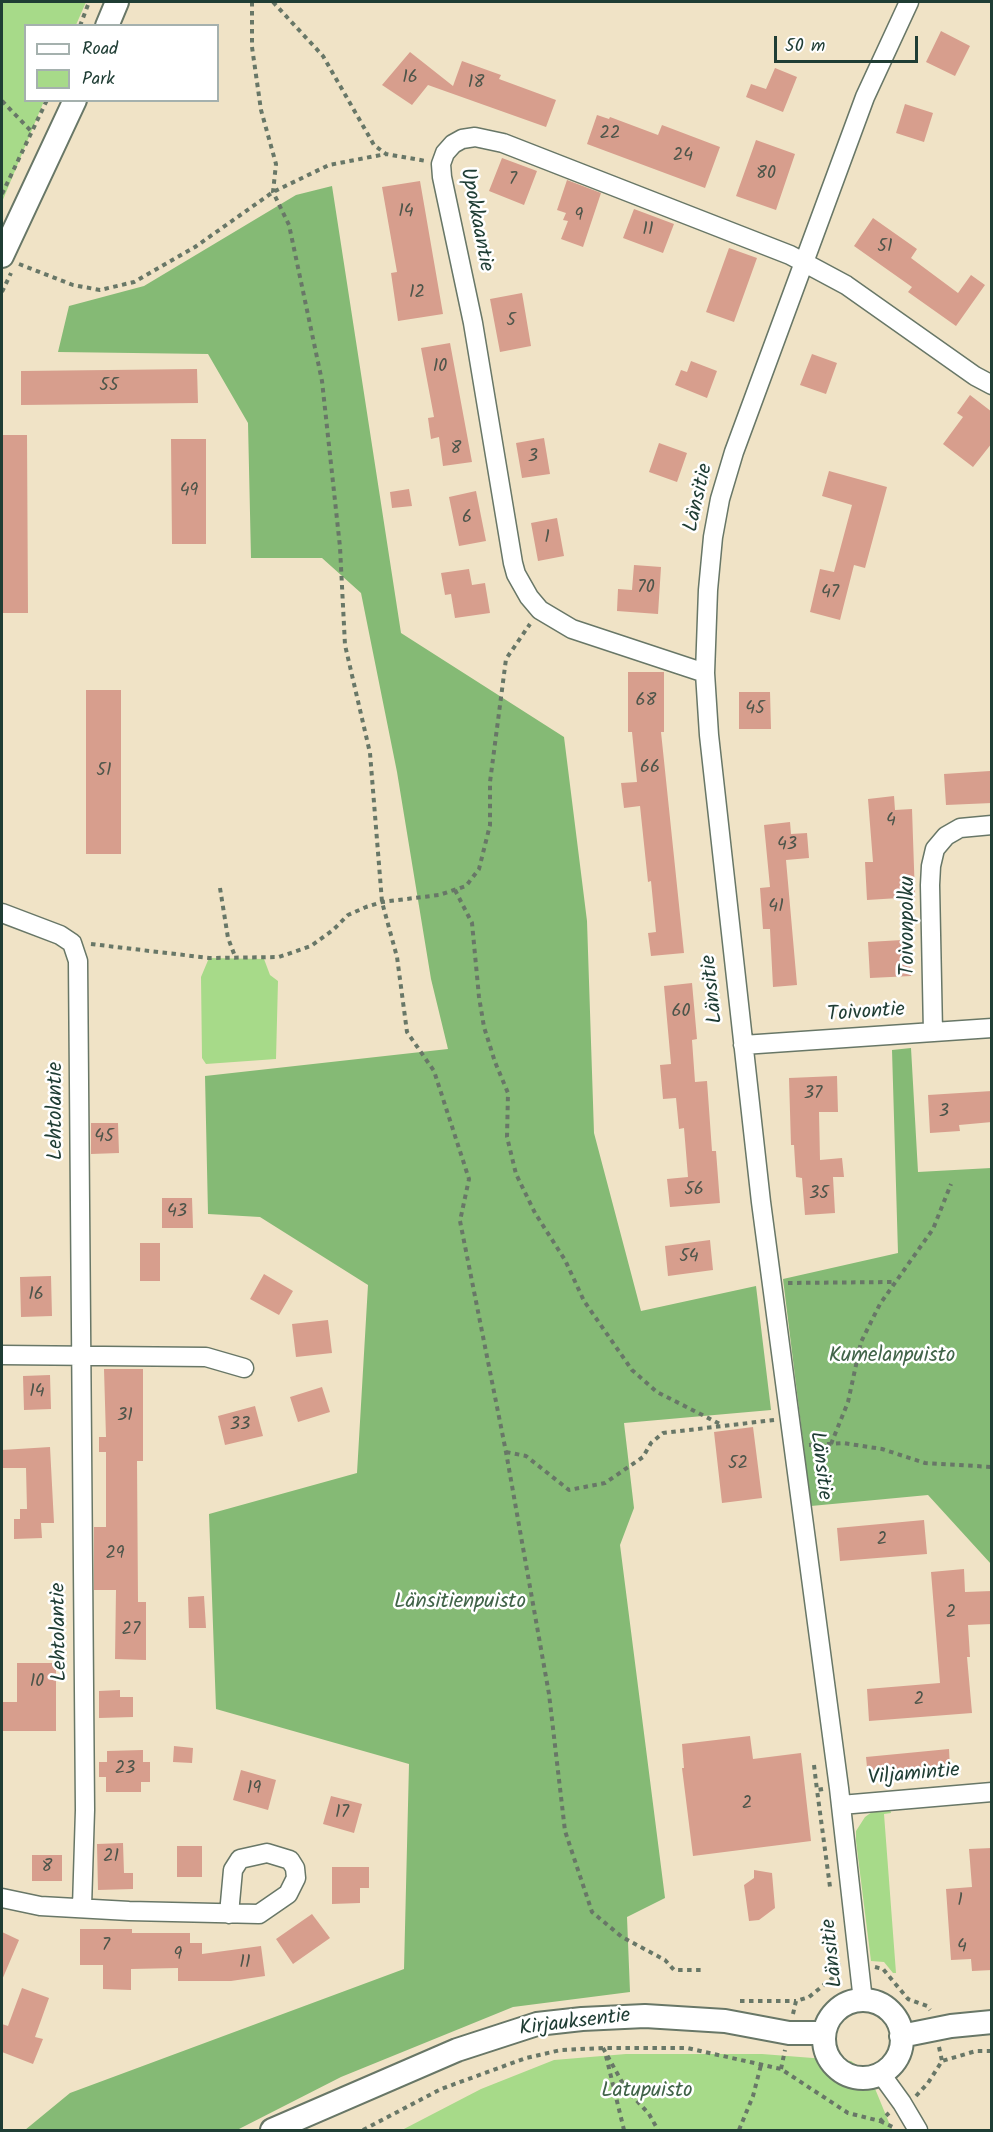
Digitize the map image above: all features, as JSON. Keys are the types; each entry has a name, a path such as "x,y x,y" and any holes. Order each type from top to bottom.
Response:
{"street":[{"path":"108,24 117,2"},
{"name":"Länsitie","path":"863,2001 841,1805 743,1046 711,756 705,673 708,590 713,537 720,499 734,452 865,97 909,2"},
{"path":"8,260 74,102"},
{"name":"Upokkaantie","path":"705,673 572,629 540,609 529,597 513,563 473,323 442,177 441,164 445,153 453,144 475,137 489,139 804,262 846,285 992,385"},
{"name":"Toivonpolku","path":"933,1032 930,885 935,849 946,836 960,828 992,825"},
{"path":"2,913 60,935 72,943"},
{"name":"Lehtolantie","path":"72,943 78,961 85,1810 82,1907"},
{"name":"Toivontie","path":"743,1046 992,1028"},
{"path":"2,1355 206,1357 244,1368"},
{"name":"Viljamintie","path":"841,1805 992,1792"},
{"path":"2,1898 40,1906 230,1914"},
{"path":"863,2001 880,2005 890,2012 897,2022 901,2045 897,2057 881,2074 869,2078 857,2078 840,2071 828,2057 824,2046 824,2033 835,2012 845,2005 863,2001"},
{"name":"Kirjauksentie","path":"272,2130 457,2050 537,2024 645,2016 725,2020 789,2032 824,2033"},
{"path":"901,2036 951,2026 992,2022"},
{"path":"881,2074 918,2130"}],"path":[{"path":"81,24 89,2"},
{"path":"252,2 252,47 261,110 276,164 273,192 289,225 322,381 340,547 345,645 370,753 382,902 397,957 407,1032 434,1071 469,1179 460,1221 506,1452 549,1694 566,1832 592,1912 622,1937 665,1960 674,1970 703,1970"},
{"path":"273,2 323,56 374,145 386,154"},
{"path":"2,101 32,132"},
{"path":"2,194 46,102"},
{"path":"8,260 73,285 100,290 134,282 195,247 273,192 329,165 386,154 441,164"},
{"path":"72,943 209,958 279,957 296,952 318,940 348,915 382,902 439,895 466,886 479,869 490,825 490,782 506,659 540,609"},
{"path":"220,888 228,938 236,958"},
{"path":"454,890 472,923 484,1027 508,1093 507,1137 516,1174 536,1214 565,1260 584,1301 632,1370 657,1392 722,1425"},
{"path":"831,1444 848,1402 861,1342 880,1304 933,1229 951,1184"},
{"path":"772,1283 895,1282"},
{"path":"506,1452 526,1456 569,1490 605,1483 643,1457 651,1443 663,1433 790,1419"},
{"path":"794,1447 843,1443 882,1449 925,1462 992,1467"},
{"path":"814,1765 818,1790"},
{"path":"827,1866 830,1888"},
{"path":"737,2001 796,2001 808,1998 835,1976 838,1955"},
{"path":"781,2068 796,2001"},
{"path":"603,2048 624,2130"},
{"path":"603,2048 626,2089 649,2114 658,2130"},
{"path":"363,2130 441,2089 526,2058 561,2050 603,2048 687,2048 781,2068 848,2113 880,2121 898,2130"},
{"path":"880,2121 902,2103 918,2094 942,2061 976,2051 992,2051"},
{"path":"739,2130 753,2096 761,2065"}],"green space":[{"path":"2,2 86,2 76,24 24,24 24,102 44,102 2,202"},
{"name":"Länsitienpuisto","path":"332,186 401,633 564,737 587,921 594,1133 641,1311 756,1286 771,1410 624,1423 634,1508 620,1545 665,1898 627,1917 630,1992 513,2007 341,2077 237,2130 25,2130 70,2093 404,1969 409,1764 216,1709 209,1514 357,1473 368,1285 260,1217 208,1214 205,1076 448,1049 431,979 397,772 361,593 322,558 251,558 248,423 208,354 58,352 69,306 144,286 296,195"},
{"path":"209,958 264,959 270,975 278,981 276,1059 206,1064 202,1058 201,977"},
{"name":"Kumelanpuisto","path":"911,1048 918,1172 991,1168 991,1564 928,1495 811,1506 783,1279 898,1253 892,1050"},
{"path":"890,1809 891,1813 884,1814 896,1973 893,1973 884,1962 871,1961 856,1841 856,1831 865,1817 872,1812"},
{"name":"Latupuisto","path":"626,2054 762,2054 851,2061 869,2074 892,2130 402,2130 481,2089 554,2060"}],"building":[{"path":"941,31 970,46 955,76 926,62"},
{"path":"410,52 453,86 462,61 501,75 499,79 556,100 546,127 428,85 412,105 382,85"},
{"path":"775,68 797,77 783,112 746,97 751,84 766,89"},
{"path":"905,104 933,113 924,142 896,133"},
{"path":"597,115 609,119 610,117 658,135 662,125 720,147 705,188 587,144"},
{"path":"756,140 795,154 776,210 736,196"},
{"path":"502,158 537,171 524,205 489,191"},
{"path":"567,180 601,193 583,247 561,239 568,221 563,220 566,213 557,210"},
{"path":"420,181 443,314 398,321 391,273 397,272 382,187"},
{"path":"634,209 674,224 663,253 623,238"},
{"path":"873,218 917,249 911,258 958,293 971,275 985,285 956,326 908,292 912,287 854,246"},
{"path":"729,248 757,258 734,322 706,312"},
{"path":"522,293 531,346 500,352 490,299"},
{"path":"450,343 472,462 443,466 439,437 431,439 428,418 434,417 421,348"},
{"path":"812,354 837,363 826,394 800,385"},
{"path":"691,361 717,371 707,398 675,385 681,370 687,372"},
{"path":"197,369 198,403 21,405 21,371"},
{"path":"970,395 992,412 992,443 973,467 943,444 963,417 957,413"},
{"path":"2,435 27,435 28,613 2,613"},
{"path":"544,438 550,474 522,478 516,443"},
{"path":"171,439 206,439 206,544 172,544"},
{"path":"659,443 687,453 677,482 649,472"},
{"path":"829,471 887,487 865,568 854,565 840,620 810,612 820,569 834,572 852,505 822,496"},
{"path":"409,489 412,506 392,508 390,492"},
{"path":"476,491 486,541 459,546 449,497"},
{"path":"557,518 564,556 538,561 531,523"},
{"path":"634,565 661,567 658,614 617,611 618,589 632,590"},
{"path":"469,569 472,585 485,583 490,613 455,618 451,594 445,595 441,573"},
{"path":"628,672 664,672 664,732 661,732 684,953 651,956 648,933 656,932 640,806 624,808 621,783 637,782 632,732 628,732"},
{"path":"86,690 121,690 121,854 86,854"},
{"path":"739,692 770,692 771,729 739,729"},
{"path":"990,771 992,803 946,805 944,774"},
{"path":"894,796 895,810 912,809 915,897 867,900 865,862 873,862 868,799"},
{"path":"790,822 791,834 807,833 809,858 786,860 797,985 773,987 770,929 763,929 760,888 770,887 764,825"},
{"path":"902,940 902,947 909,947 911,976 870,978 868,942"},
{"path":"692,983 697,1039 692,1040 695,1082 707,1081 712,1151 716,1151 720,1203 670,1207 667,1179 688,1177 684,1128 679,1129 676,1098 663,1099 660,1065 671,1064 664,986"},
{"path":"837,1076 838,1112 819,1112 820,1160 842,1158 844,1177 833,1177 835,1213 805,1215 802,1178 796,1177 794,1145 791,1145 789,1078"},
{"path":"992,1091 992,1122 959,1125 960,1131 930,1133 928,1095"},
{"path":"91,1123 118,1123 119,1153 91,1154"},
{"path":"162,1198 192,1198 193,1228 162,1228"},
{"path":"710,1240 713,1270 668,1276 665,1246"},
{"path":"140,1243 160,1243 160,1281 140,1281"},
{"path":"264,1274 293,1291 279,1315 250,1299"},
{"path":"51,1276 52,1316 21,1317 20,1277"},
{"path":"328,1320 332,1353 296,1357 292,1324"},
{"path":"104,1369 143,1369 143,1461 137,1461 138,1602 146,1602 146,1660 115,1659 116,1590 94,1590 94,1527 106,1527 106,1452 99,1452 99,1437 106,1437"},
{"path":"50,1375 51,1409 24,1410 23,1376"},
{"path":"322,1387 330,1412 298,1422 290,1397"},
{"path":"255,1406 263,1436 225,1445 218,1416"},
{"path":"753,1427 762,1498 722,1503 714,1432"},
{"path":"50,1447 54,1523 41,1523 42,1538 14,1539 14,1519 20,1519 20,1509 27,1509 26,1468 2,1468 2,1450"},
{"path":"924,1520 927,1554 840,1561 837,1528"},
{"path":"964,1569 965,1592 992,1591 992,1624 968,1625 970,1657 967,1657 972,1713 869,1721 867,1689 940,1683 931,1572"},
{"path":"204,1596 206,1628 189,1628 188,1597"},
{"path":"17,1663 56,1663 56,1731 2,1731 2,1702 17,1702"},
{"path":"120,1690 120,1697 133,1697 133,1717 99,1718 99,1691"},
{"path":"750,1736 753,1759 801,1753 811,1841 693,1856 682,1768 684,1768 682,1744"},
{"path":"174,1746 193,1748 192,1763 173,1762"},
{"path":"949,1749 950,1769 868,1777 866,1757"},
{"path":"143,1750 143,1762 150,1762 150,1782 141,1782 141,1792 106,1792 106,1777 99,1777 99,1762 107,1762 107,1751"},
{"path":"241,1770 276,1780 268,1810 233,1800"},
{"path":"331,1796 362,1804 354,1833 323,1824"},
{"path":"123,1843 124,1873 133,1873 133,1889 98,1890 97,1844"},
{"path":"177,1846 202,1846 202,1877 177,1877"},
{"path":"992,1848 992,1970 972,1971 971,1959 951,1960 946,1889 972,1887 969,1849"},
{"path":"32,1855 62,1855 62,1881 32,1881"},
{"path":"332,1867 369,1867 369,1888 360,1888 360,1903 332,1904"},
{"path":"754,1870 772,1873 775,1908 759,1920 749,1921 744,1885 754,1878"},
{"path":"312,1914 330,1938 293,1964 276,1939"},
{"path":"80,1929 132,1929 132,1933 190,1933 190,1943 202,1943 202,1954 261,1946 265,1976 231,1981 178,1981 178,1968 131,1969 131,1990 103,1989 103,1965 80,1965"},
{"path":"2,1932 19,1940 2,1980"},
{"path":"22,1988 49,1998 35,2037 43,2039 33,2064 2,2052 2,2024 8,2026"}]}
